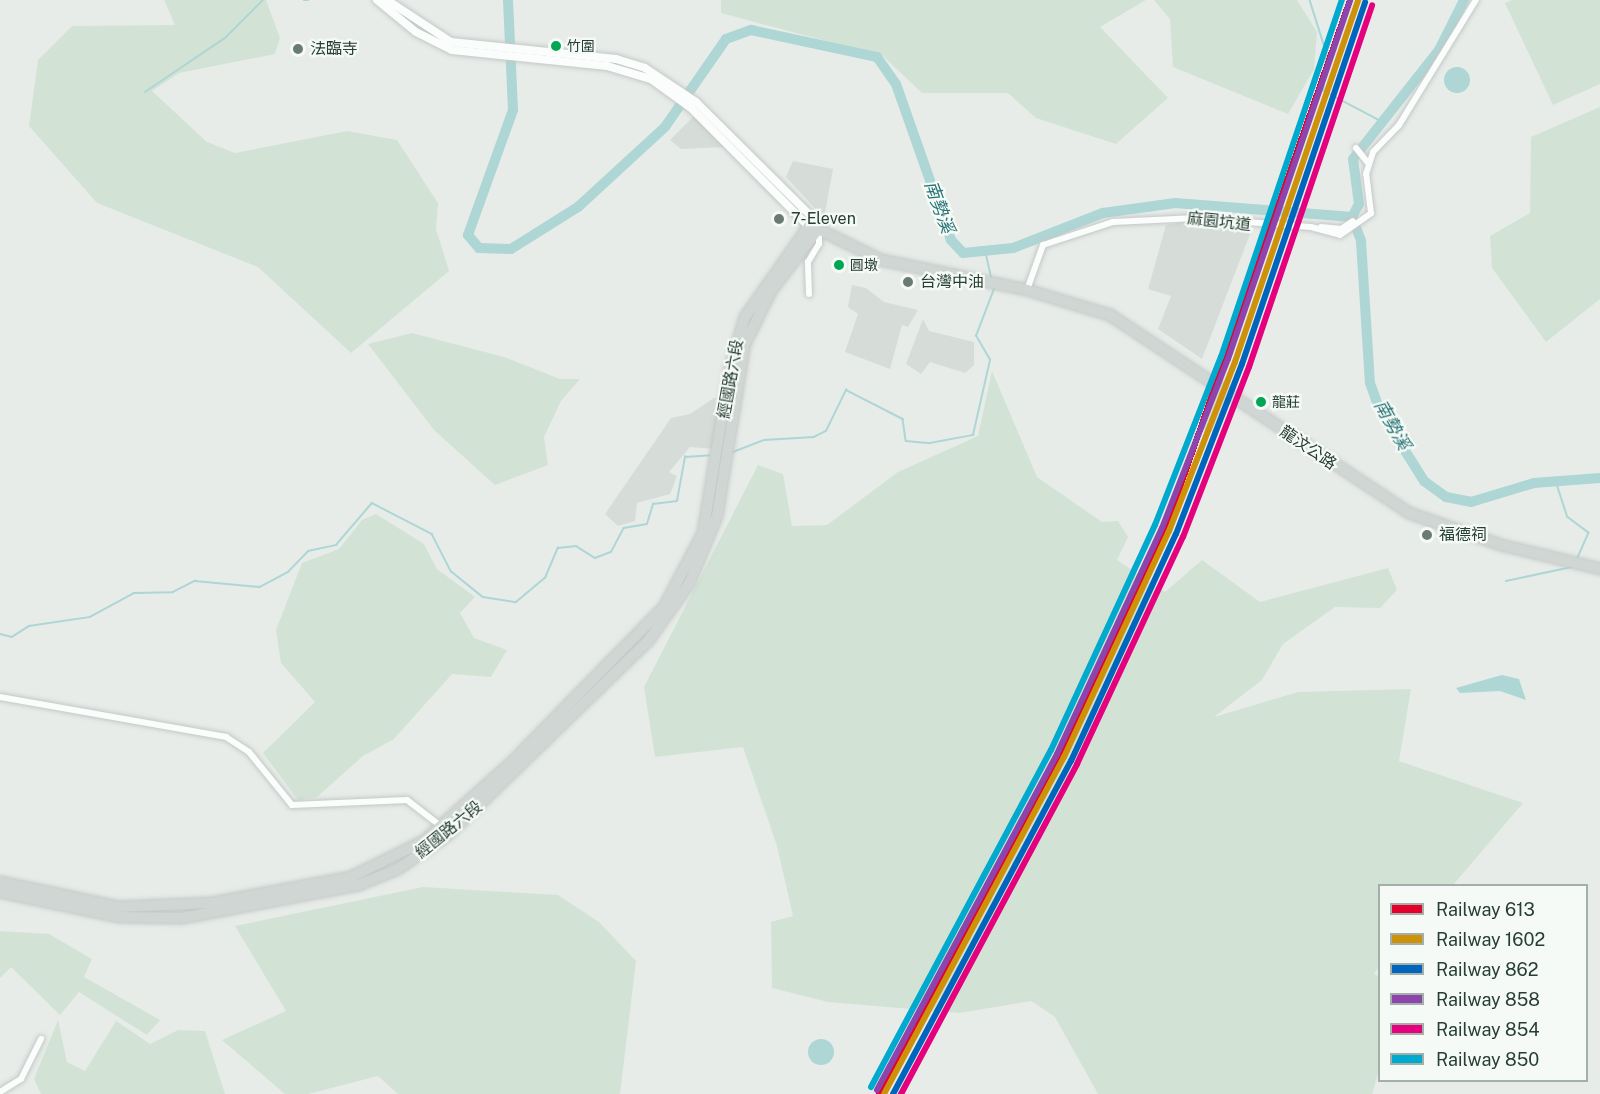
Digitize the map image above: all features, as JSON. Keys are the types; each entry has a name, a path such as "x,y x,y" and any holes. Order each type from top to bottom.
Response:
{"main road":[{"name":"龍汶公路","path":"814,225 881,260 1027,290 1094,309 1130,327 1409,513 1566,561 1600,569"},
{"name":"經國路六段","path":"0,892 126,912 182,918 358,885 398,869 445,830 670,613 703,555 722,466 730,368 745,317 814,225"},
{"name":"經國路六段","path":"0,882 126,912"}],"street":[{"path":"377,0 452,50 630,71 674,89"},
{"path":"387,0 419,29"},
{"path":"1356,148 1368,163 1419,96 1455,27 1476,0"},
{"path":"530,59 541,55 616,59 674,89 694,105 814,225 819,244 808,262 809,294"},
{"name":"麻園坑道","path":"1027,290 1043,245 1113,222 1158,217 1311,227 1341,232 1370,211 1368,163"},
{"path":"0,697 226,737 249,752 292,805 407,800 445,830"},
{"path":"0,1092 21,1079 41,1039"}],"shaded area":[{"path":"694,116 725,147 681,149 670,140"},
{"path":"793,161 833,169 824,218 786,177"},
{"path":"1193,221 1252,229 1202,359 1158,329 1171,296 1148,289 1166,225"},
{"path":"852,285 866,288 884,302 918,310 908,327 902,325 890,369 845,352 858,314 848,307"},
{"path":"923,319 929,331 974,342 974,365 965,373 930,362 921,374 906,364"},
{"path":"1214,392 1226,399 1214,433 1199,428"},
{"path":"714,398 721,398 714,449 690,447 669,472 677,476 670,494 637,503 635,521 618,526 605,514 671,418 690,414"}],"green space":[{"path":"164,0 266,0 280,38 275,54 179,73 152,91 207,142 235,153 347,131 397,140 438,203 436,229 449,271 351,353 258,267 97,203 29,126 38,60 72,26 175,25"},
{"path":"721,0 1146,0 1100,27 1168,98 1116,144 1036,118 1008,93 922,93 883,56 721,13"},
{"path":"1154,0 1297,0 1317,32 1314,69 1288,114 1173,67 1170,19"},
{"path":"1512,0 1600,0 1600,84 1553,105 1505,3"},
{"path":"1600,107 1600,299 1546,342 1492,268 1490,236 1530,213 1531,137"},
{"path":"412,333 504,357 560,379 580,379 561,401 544,437 548,465 495,485 434,430 368,344"},
{"path":"992,371 1037,477 1102,522 1118,521 1128,537 1117,560 1165,592 1202,560 1260,602 1388,568 1397,590 1380,608 1335,607 1283,644 1262,680 1214,717 1298,692 1411,689 1399,761 1523,803 1454,884 1378,884 1378,968 1374,974 1378,976 1378,1074 1372,1094 1098,1094 1055,1017 1031,1001 959,1013 828,1002 772,988 771,922 793,916 777,846 743,747 655,757 644,687 758,465 783,474 792,526 827,525 898,472 978,436"},
{"path":"376,514 424,544 437,569 475,597 460,613 474,638 507,650 491,677 452,674 394,739 363,756 317,797 298,800 263,753 315,702 281,663 276,630 302,563 339,549 362,520"},
{"path":"423,887 558,895 599,922 636,961 620,1094 398,1094 378,1076 308,1094 285,1094 222,1040 286,1011 235,926"},
{"path":"0,931 49,934 92,959 84,977 160,1020 147,1035 79,992 60,1015 11,967 0,978"},
{"path":"58,1020 67,1062 85,1071 116,1021 150,1044 178,1030 205,1031 225,1094 41,1094 34,1079"}],"water":[{"path":"1457,67 1466,71 1470,80 1466,89 1457,93 1448,89 1444,80 1448,71"},
{"path":"1502,675 1519,679 1526,700 1500,691 1460,693 1456,688"},
{"path":"821,1039 830,1043 834,1052 830,1061 821,1065 812,1061 808,1052 812,1043"}],"waterway":[{"path":"145,92 225,38 263,0"},
{"name":"南勢溪","path":"508,0 513,110 468,235 479,248 511,249 578,207 665,127 726,39 751,30 877,57 896,84 951,240 963,253 1013,248 1103,213 1175,203 1352,217 1361,241 1370,383 1380,411 1424,481 1446,497 1471,502 1534,483 1600,478"},
{"path":"1310,0 1327,54 1324,91 1385,123"},
{"path":"1352,217 1359,204 1353,159 1439,50 1464,0"},
{"path":"986,253 992,278"},
{"path":"733,452 764,440 814,437 826,431 846,390 903,419 906,441 930,443 973,435 990,360 976,336 994,289"},
{"path":"0,634 12,637 29,626 90,617 134,593 173,592 195,581 260,587 288,572 308,551 336,545 372,503 432,534 451,571 483,597 516,602 545,578 558,548 576,546 595,558 611,552 624,528 647,524 653,504 677,501 685,457 711,455"},
{"path":"1556,481 1568,517 1589,533 1578,558"},
{"path":"1506,581 1572,567"}],"rail line":[{"name":"850","path":"871,1087 1051,750 1155,525 1221,357 1342,0"},
{"name":"613","path":"879,1094 1060,756 1165,530 1350,0"},
{"name":"858","path":"877,1090 1057,754 1162,528 1228,359 1350,0"},
{"name":"1602","path":"884,1094 1064,757 1169,531 1235,362 1358,0"},
{"name":"862","path":"893,1094 1071,761 1176,534 1242,364 1365,2"},
{"name":"854","path":"901,1094 1077,764 1183,537 1249,367 1372,5"}],"place":[{"name":"竹圍","path":"556,46"},
{"name":"法臨寺","path":"298,49"},
{"name":"7-Eleven","path":"779,219"},
{"name":"圓墩","path":"839,265"},
{"name":"台灣中油","path":"908,282"},
{"name":"龍莊","path":"1261,402"},
{"name":"福德祠","path":"1427,535"}]}
